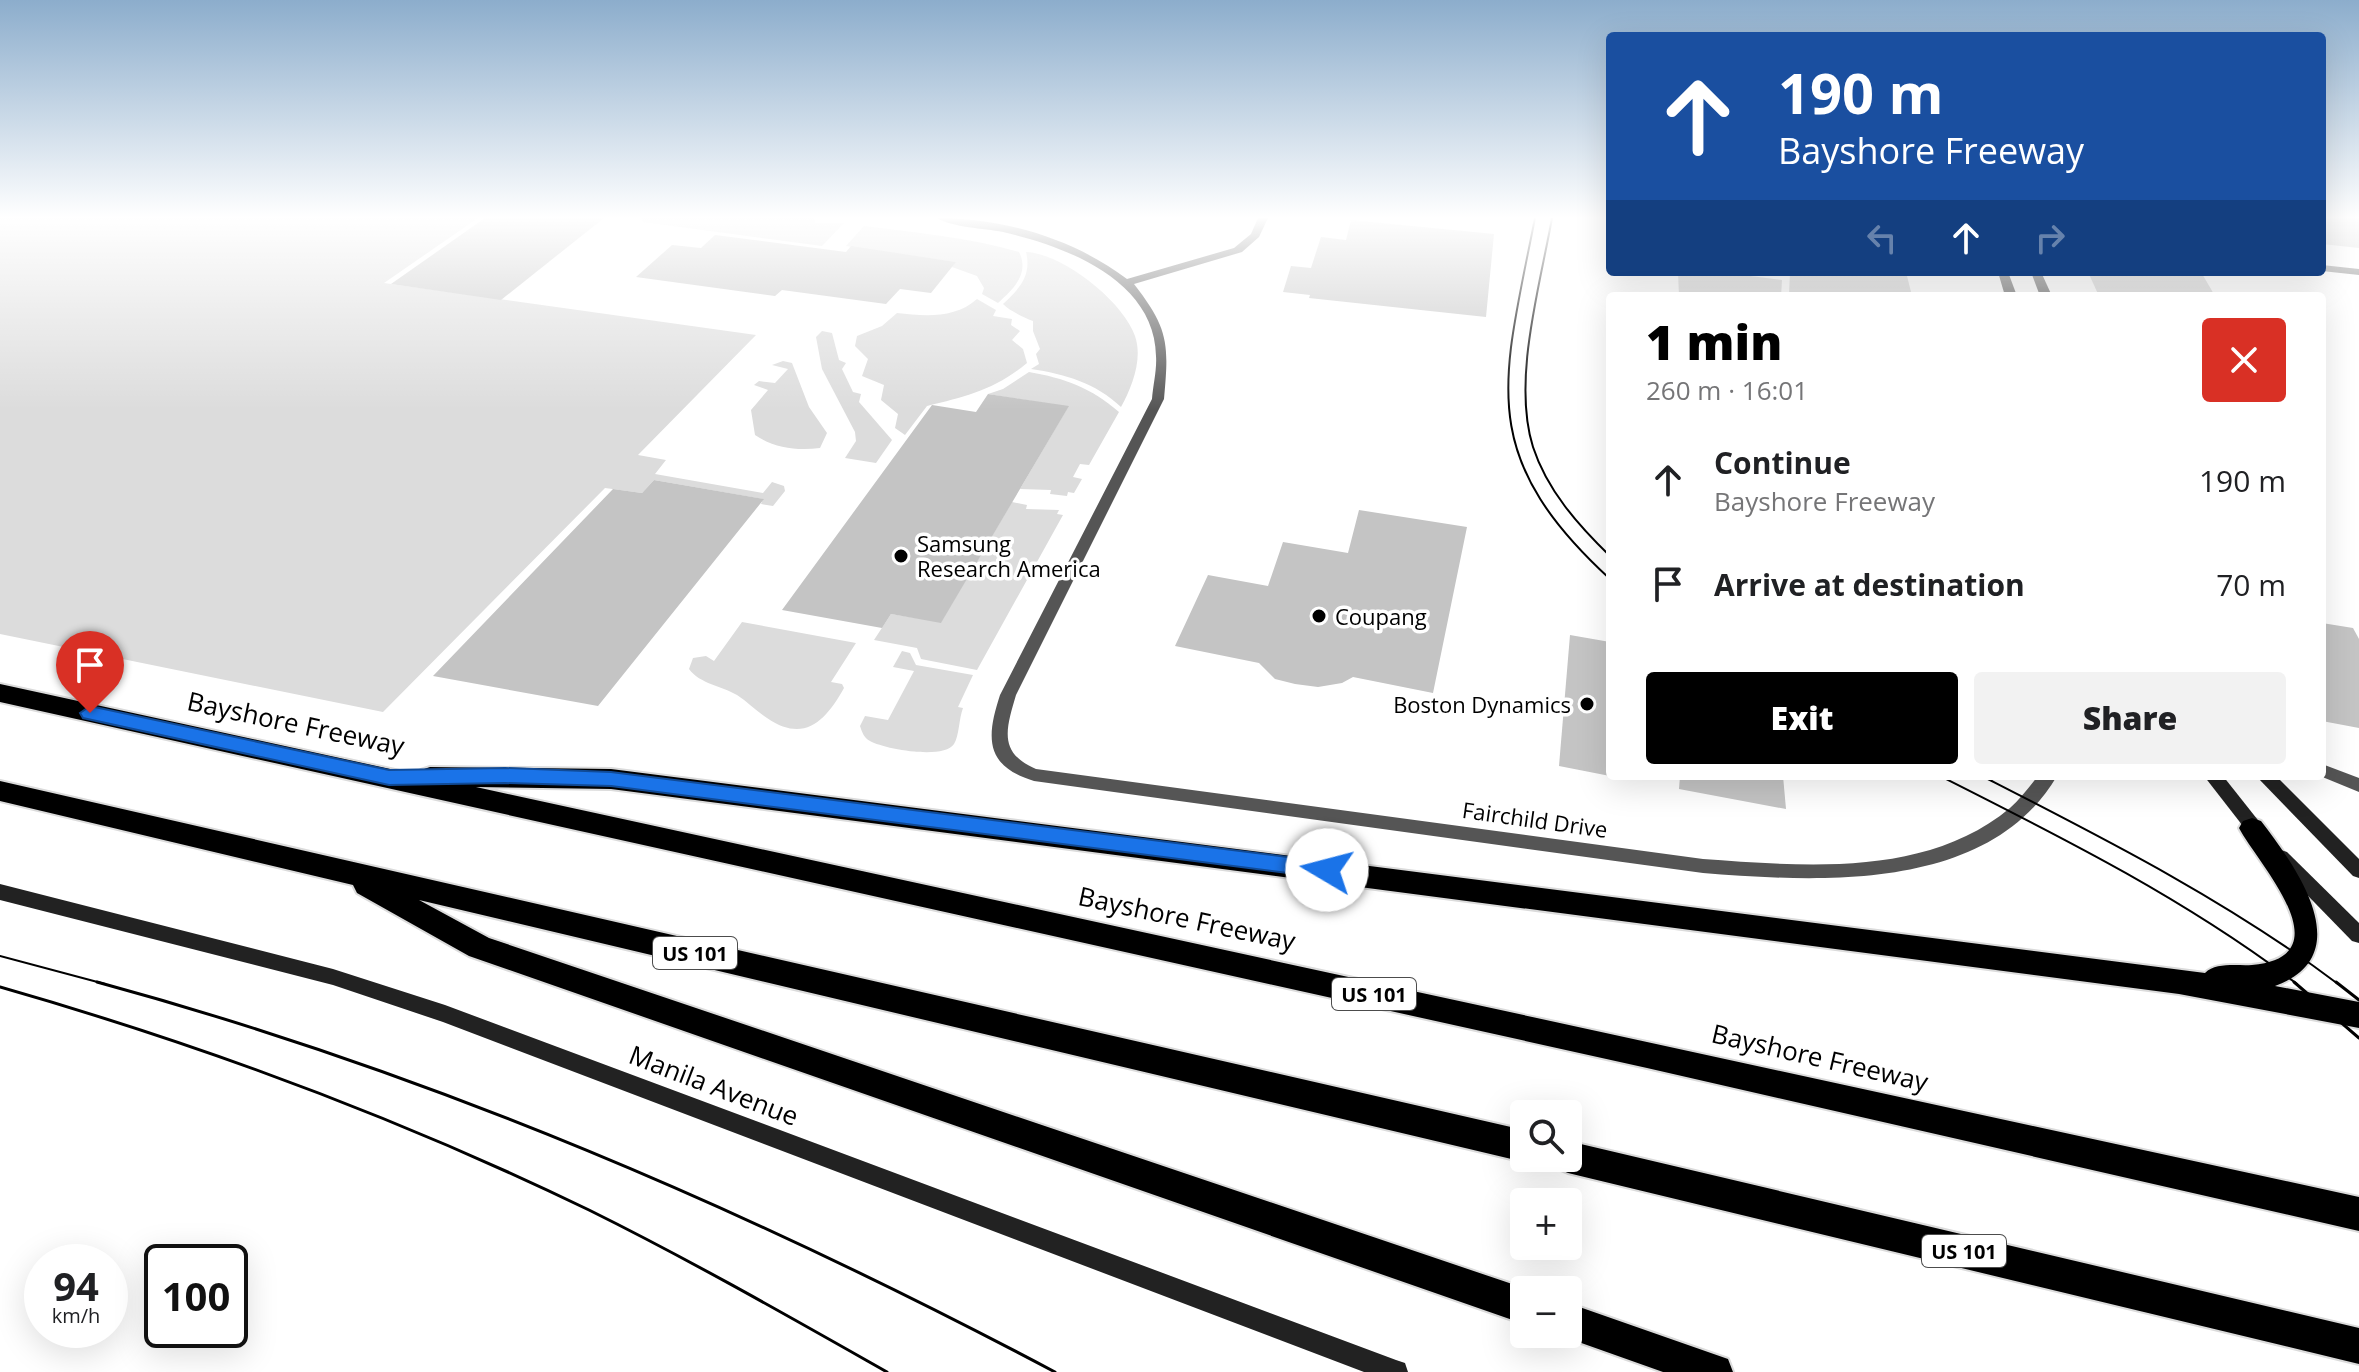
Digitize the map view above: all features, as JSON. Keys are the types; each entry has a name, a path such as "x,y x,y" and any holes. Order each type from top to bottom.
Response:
{"highway":[{"name":"Bayshore Freeway","path":"0,693 1692,1064 2359,1214"},
{"path":"389,778 505,776 611,779 2179,981 2359,1015"},
{"name":"US 101","path":"0,791 1510,1143"},
{"path":"2179,981 2256,977 2280,971 2303,956 2312,928 2303,902 2252,828"},
{"path":"341,870 479,947 1510,1301"},
{"name":"US 101","path":"1582,1160 2359,1346"},
{"path":"1582,1326 1715,1372"}],"main road":[{"path":"2216,780 2252,828 2359,935"},
{"path":"2269,780 2359,871"},
{"name":"Manila Avenue","path":"0,892 333,977 445,1014 1396,1372"}],"street":[{"name":"Fairchild Drive","path":"1130,282 1157,330 1164,376 1158,399 1008,695 999,723 1001,745 1009,762 1034,775 1062,780 1703,866 1778,872 1848,872 1906,864 1955,849 1993,832 2017,815 2032,801 2045,780"},
{"path":"2326,772 2359,785"}],"shaded area":[{"path":"0,282 385,282 756,335 638,455 666,460 655,474 763,493 772,482 784,486 785,491 773,506 761,504 763,499 654,480 642,493 605,488 383,712 0,634"},
{"path":"981,282 1017,282 998,303 982,294 984,288"},
{"path":"1022,282 1091,282 1118,308 1135,336 1138,354 1132,382 1121,407 1079,381 1031,369 1039,364 1036,354 1040,349 1033,331 1033,321 1003,304"},
{"path":"977,299 996,310 993,316 1012,319 1011,325 1020,331 1012,340 1023,349 1027,363 991,386 927,406 905,435 895,428 898,414 881,400 884,385 862,376 868,359 855,346 857,336 882,326 897,313 949,313"},
{"path":"822,331 832,333 839,360 846,363 842,369 853,392 861,394 859,402 892,440 876,463 845,458 856,441 855,432 822,369 816,337"},
{"path":"783,361 792,363 809,407 827,433 820,448 786,448 755,435 751,410 768,390 754,385 759,381 775,383 788,369 772,365"},
{"path":"1029,372 1077,385 1119,412 1089,465 1080,464 1073,477 1082,479 1074,493 1068,492 1067,496 1050,494 1051,490 1020,489 1068,407 988,394 1003,389"},
{"path":"1012,502 1027,505 1026,509 1059,510 1057,514 1063,515 977,670 921,659 917,648 874,640 891,614 941,622"},
{"path":"742,622 856,643 831,682 842,684 844,688 830,710 813,725 793,729 780,725 737,695 705,681 689,669 693,658 706,656 714,661"},
{"path":"902,651 910,653 916,665 973,675 958,707 963,708 956,741 948,749 927,752 900,750 870,741 862,733 860,726 865,716 888,720 914,671 893,667"}],"building":[{"path":"394,282 524,282 501,300 391,284"},
{"path":"673,282 940,282 931,293 900,289 886,304 782,290 775,296"},
{"path":"1286,282 1489,282 1486,317 1309,298 1310,295 1283,292"},
{"path":"1678,282 1782,282 1781,292 1679,292"},
{"path":"1790,282 1909,282 1911,292 1789,292"},
{"path":"2093,282 2207,282 2213,292 2097,292"},
{"name":"Samsung Research America","path":"988,394 1069,406 941,623 891,614 882,628 782,610 932,405 976,412"},
{"path":"654,480 764,499 598,706 433,676 613,489 642,493"},
{"name":"Coupang","path":"1359,510 1467,527 1433,693 1353,677 1342,683 1318,687 1295,684 1275,679 1259,663 1175,646 1208,575 1268,586 1283,542 1348,553"},
{"path":"2326,624 2353,628 2359,639 2359,728 2326,722"},
{"name":"Boston Dynamics","path":"1570,635 1606,641 1606,775 1559,766"},
{"path":"1680,780 1783,780 1786,809 1679,789"}],"tram line":[{"path":"1523,282 1509,371 1510,413 1518,453 1536,493 1566,534 1606,575"},
{"path":"1539,282 1530,333 1525,393 1533,447 1555,492 1606,552"},
{"path":"1948,780 2078,847 2168,898 2255,953 2297,984"},
{"path":"1990,780 2209,898 2338,984"},
{"path":"0,956 105,984"},
{"path":"97,982 222,1018 345,1059 587,1150 823,1256 1055,1372"},
{"path":"2294,982 2359,1038"},
{"path":"2336,982 2359,1000"},
{"path":"0,987 225,1059 445,1144 627,1229 887,1372"}],"place":[{"name":"Samsung Research America","path":"901,556"},
{"name":"Coupang","path":"1319,616"},
{"name":"Boston Dynamics","path":"1587,704"}],"route":[{"path":"90,713 389,778 505,776 611,779 1327,870"}]}
